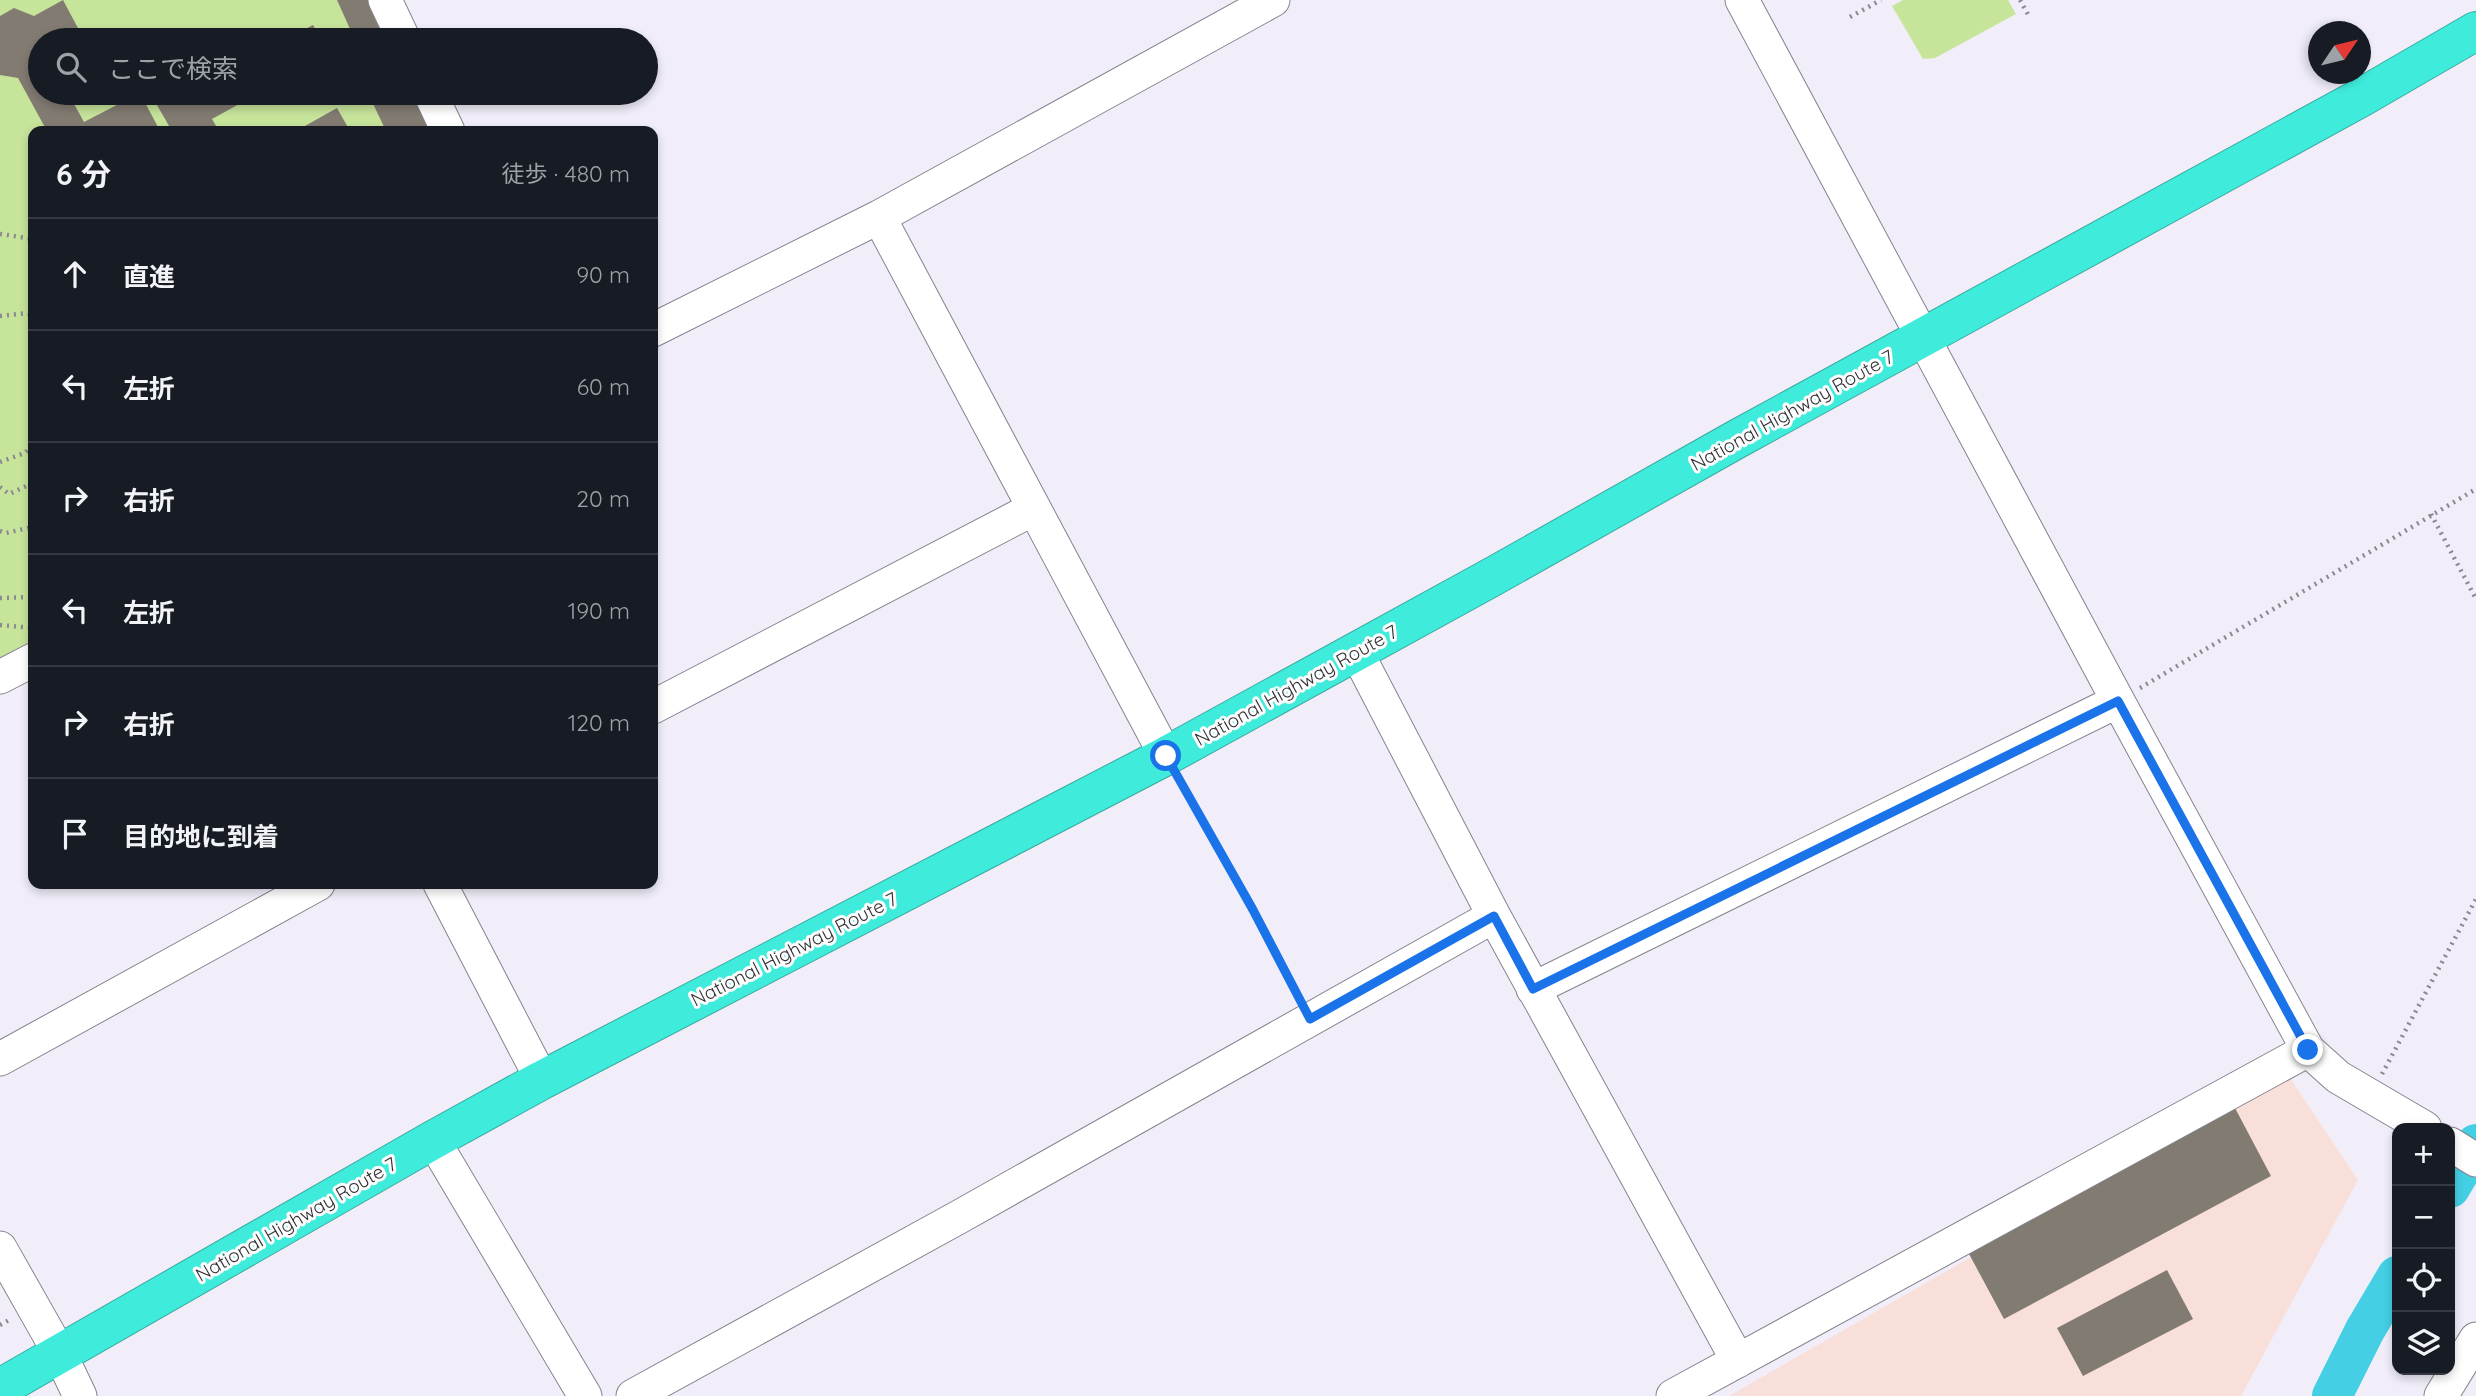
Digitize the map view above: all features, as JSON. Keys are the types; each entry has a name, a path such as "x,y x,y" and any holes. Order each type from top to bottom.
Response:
{"highway":[{"name":"National Highway Route 7","path":"0,1388 542,1080 1166,756 2362,97 2476,31"}],"street":[{"path":"385,0 398,28"},
{"path":"658,328 879,217 1273,0"},
{"path":"1742,0 2308,1050 2338,1077 2414,1121"},
{"path":"436,105 446,126"},
{"path":"879,217 1166,756"},
{"path":"658,704 1033,509"},
{"path":"1356,651 1533,989 1738,1361"},
{"path":"0,677 28,663"},
{"path":"1533,989 2118,701"},
{"path":"0,1059 309,889"},
{"path":"443,889 542,1080"},
{"path":"633,1396 959,1217 1494,916"},
{"path":"1673,1396 2308,1050"},
{"path":"433,1140 585,1396"},
{"path":"2455,1147 2476,1160"},
{"path":"0,1248 60,1354 80,1396"},
{"path":"2441,1396 2476,1339"}],"path":[{"path":"1850,17 1881,0"},
{"path":"2020,0 2030,18"},
{"path":"0,234 28,238"},
{"path":"0,316 28,313"},
{"path":"0,462 28,450"},
{"path":"0,487 9,494 28,485"},
{"path":"2118,701 2476,489"},
{"path":"2431,514 2476,599"},
{"path":"0,531 6,533 28,528"},
{"path":"0,597 28,597"},
{"path":"0,625 28,628"},
{"path":"1166,756 1252,908 1310,1019"},
{"path":"2371,1096 2476,899"}],"shaded area":[{"path":"2288,1075 2358,1180 2241,1396 1729,1396"}],"green space":[{"path":"0,0 373,0 386,28 28,28 28,105 423,105 433,126 28,126 28,654 0,668"},
{"path":"1903,0 2008,0 2016,14 1935,58 1923,59 1892,6"}],"building":[{"path":"63,0 78,28 28,28 28,96 18,78 0,75 0,16 14,8 34,16"},
{"path":"337,0 370,0 383,28 350,28"},
{"path":"33,105 75,105 84,122 117,105 146,105 157,126 44,126"},
{"path":"157,105 237,105 212,119 216,126 169,126"},
{"path":"374,105 418,105 428,126 384,126"},
{"path":"337,108 347,126 305,126"},
{"path":"2235,1108 2271,1176 2004,1319 1968,1252"},
{"path":"2167,1270 2193,1319 2083,1376 2057,1328"}],"waterway":[{"path":"2451,1186 2476,1144"},
{"path":"2332,1396 2365,1330 2392,1284"}],"route":[{"path":"1166,756 1252,908 1310,1019 1494,916 1533,989 2118,701 2308,1050"}]}
